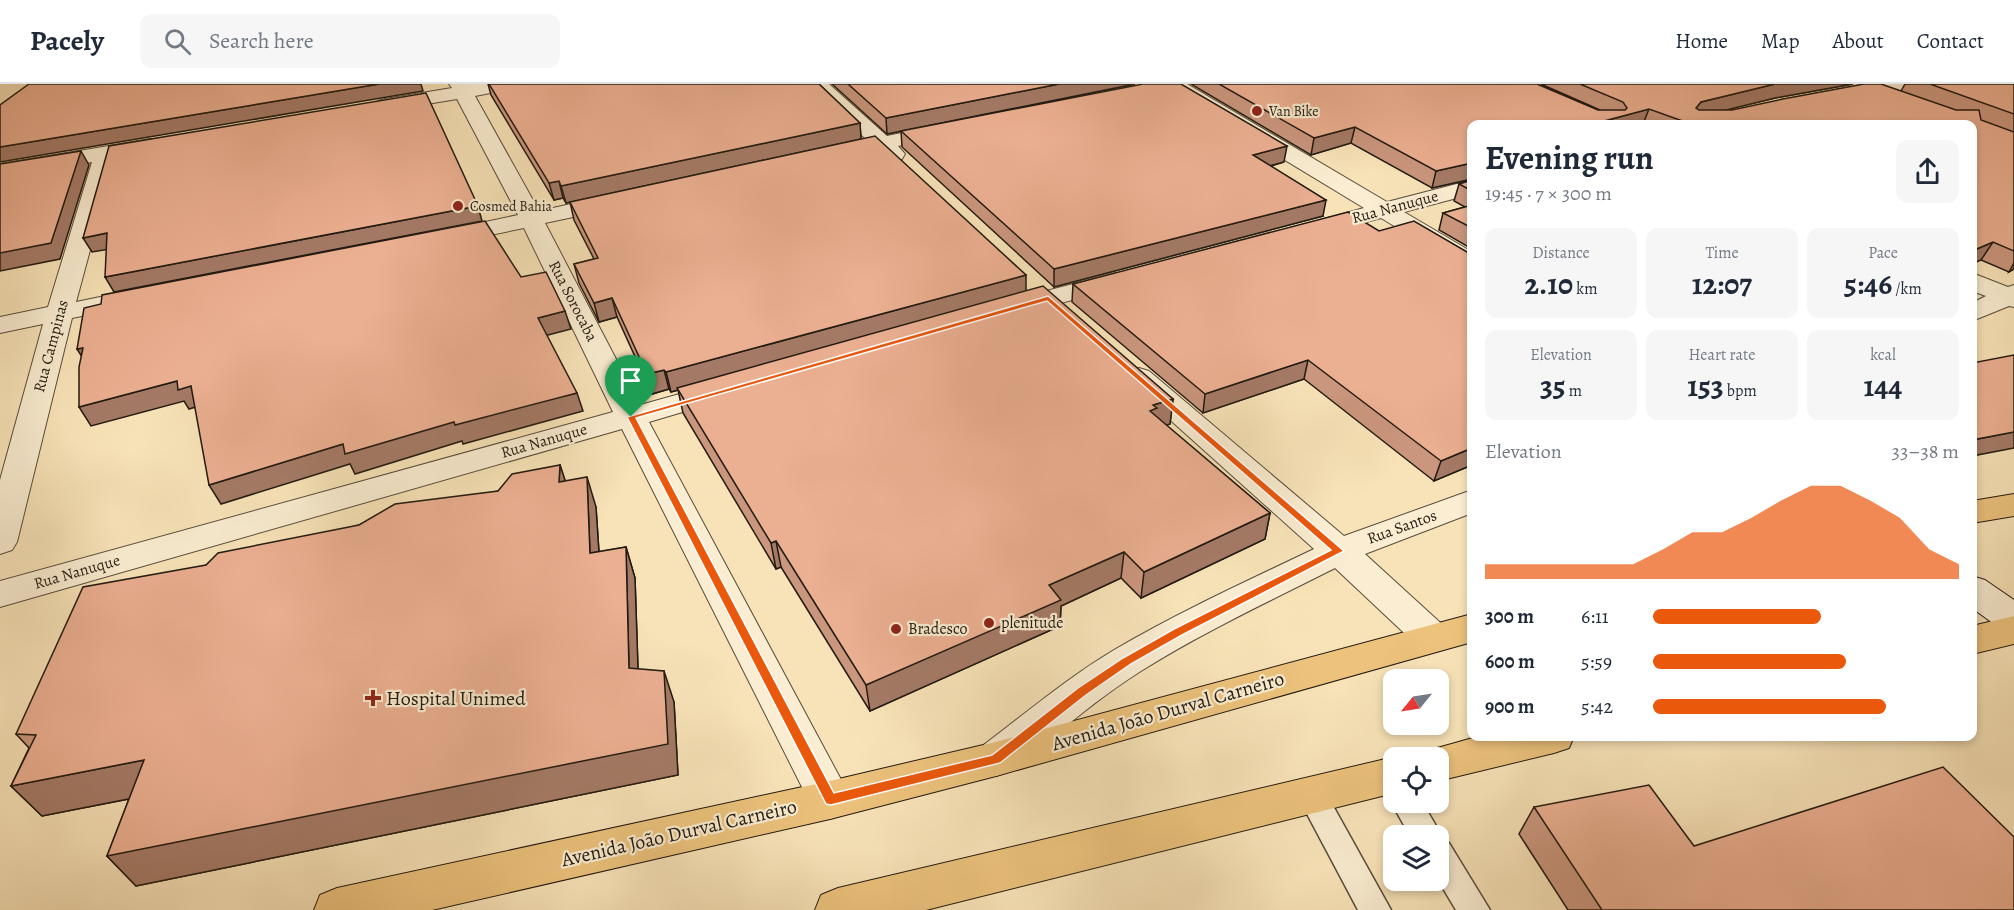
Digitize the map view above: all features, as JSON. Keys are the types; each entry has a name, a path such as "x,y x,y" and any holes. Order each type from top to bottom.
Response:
{"main road":[{"path":"1977,511 2014,505"},
{"name":"Avenida João Durval Carneiro","path":"337,910 831,800 996,759 1467,629"},
{"path":"1977,639 2014,630"},
{"path":"1449,761 1533,741"},
{"path":"838,910 1312,795 1383,786"}],"street":[{"path":"370,108 460,88 510,84"},
{"path":"818,84 917,176"},
{"path":"1150,89 1174,84 1467,260"},
{"path":"1828,97 1863,86 1901,92"},
{"name":"Rua Sorocaba","path":"460,88 532,220 631,417 831,800"},
{"path":"824,156 963,126"},
{"path":"0,171 175,141"},
{"name":"Rua Campinas","path":"0,542 60,313 106,152"},
{"name":"Rua Nanuque","path":"1291,235 1467,187"},
{"path":"429,240 637,197"},
{"path":"1022,274 1075,321"},
{"path":"981,317 1141,274"},
{"path":"1977,283 2012,296"},
{"path":"0,325 152,295"},
{"path":"1977,312 2012,296"},
{"path":"1119,359 1339,551 1432,637"},
{"name":"Rua Nanuque","path":"0,594 744,385"},
{"name":"Rua Santos","path":"996,759 1082,692 1127,661 1178,632 1339,551 1467,503"},
{"path":"1977,593 2014,619"}],"lane":[{"path":"1312,795 1375,910"},
{"path":"1449,870 1474,910"}],"building":[{"path":"29,84 379,84 0,147 0,105"},
{"path":"489,84 819,84 860,123 561,186 559,181 549,183"},
{"path":"848,84 1059,84 886,118"},
{"path":"1143,84 1181,84 1287,146 1253,155 1326,200 1054,269 901,131"},
{"path":"1219,84 1537,84 1598,110 1625,110 1627,108 1623,102 1580,84 1775,84 1701,102 1696,108 1699,110 1732,110 1864,84 1881,84 1956,110 1979,110 1981,120 2014,132 2014,251 1993,242 1977,249 1977,120 1680,120 1649,109 1608,120 1467,120 1467,164 1436,171 1355,127 1314,138"},
{"path":"1930,84 2014,84 2014,114"},
{"path":"426,93 478,206 105,277 107,233 83,238 109,146"},
{"path":"875,136 1026,275 666,372 664,370 647,374 612,298 594,303 574,264 598,258 570,202"},
{"path":"81,151 51,243 0,253 0,164"},
{"path":"1467,182 1467,188 1459,184"},
{"path":"1467,206 1467,225 1443,213"},
{"path":"1348,212 1379,231 1414,221 1467,252 1467,450 1441,461 1308,360 1205,394 1073,284"},
{"path":"485,221 521,277 546,272 565,311 538,318 577,393 455,425 454,422 345,454 343,444 209,485 191,386 178,390 177,381 79,407 79,367 83,348 77,349 84,308 101,304 102,295"},
{"path":"1043,286 1173,399 1153,405 1157,408 1150,411 1270,513 1144,572 1124,552 1049,585 1061,600 866,685 776,541 771,543 677,388"},
{"path":"2014,355 2014,432 1977,439 1977,362"},
{"name":"Hospital Unimed","path":"560,465 559,482 587,477 590,553 626,547 629,668 664,671 668,744 107,856 144,760 11,786 36,735 16,734 83,587 206,565 218,553 359,525 395,504 498,491 512,474"},
{"path":"1943,767 2014,837 2014,910 1602,910 1534,807 1649,785 1694,846"}],"place":[{"name":"Van Bike","path":"1257,111"},
{"name":"Cosmed Bahia","path":"458,206"},
{"name":"plenitude","path":"989,623"},
{"name":"Bradesco","path":"896,629"},
{"name":"Hospital Unimed","path":"373,698"}],"route":[{"path":"1048,298 1339,551 1178,632 1127,661 1082,692 996,759 831,800 631,417 1048,298"}]}
